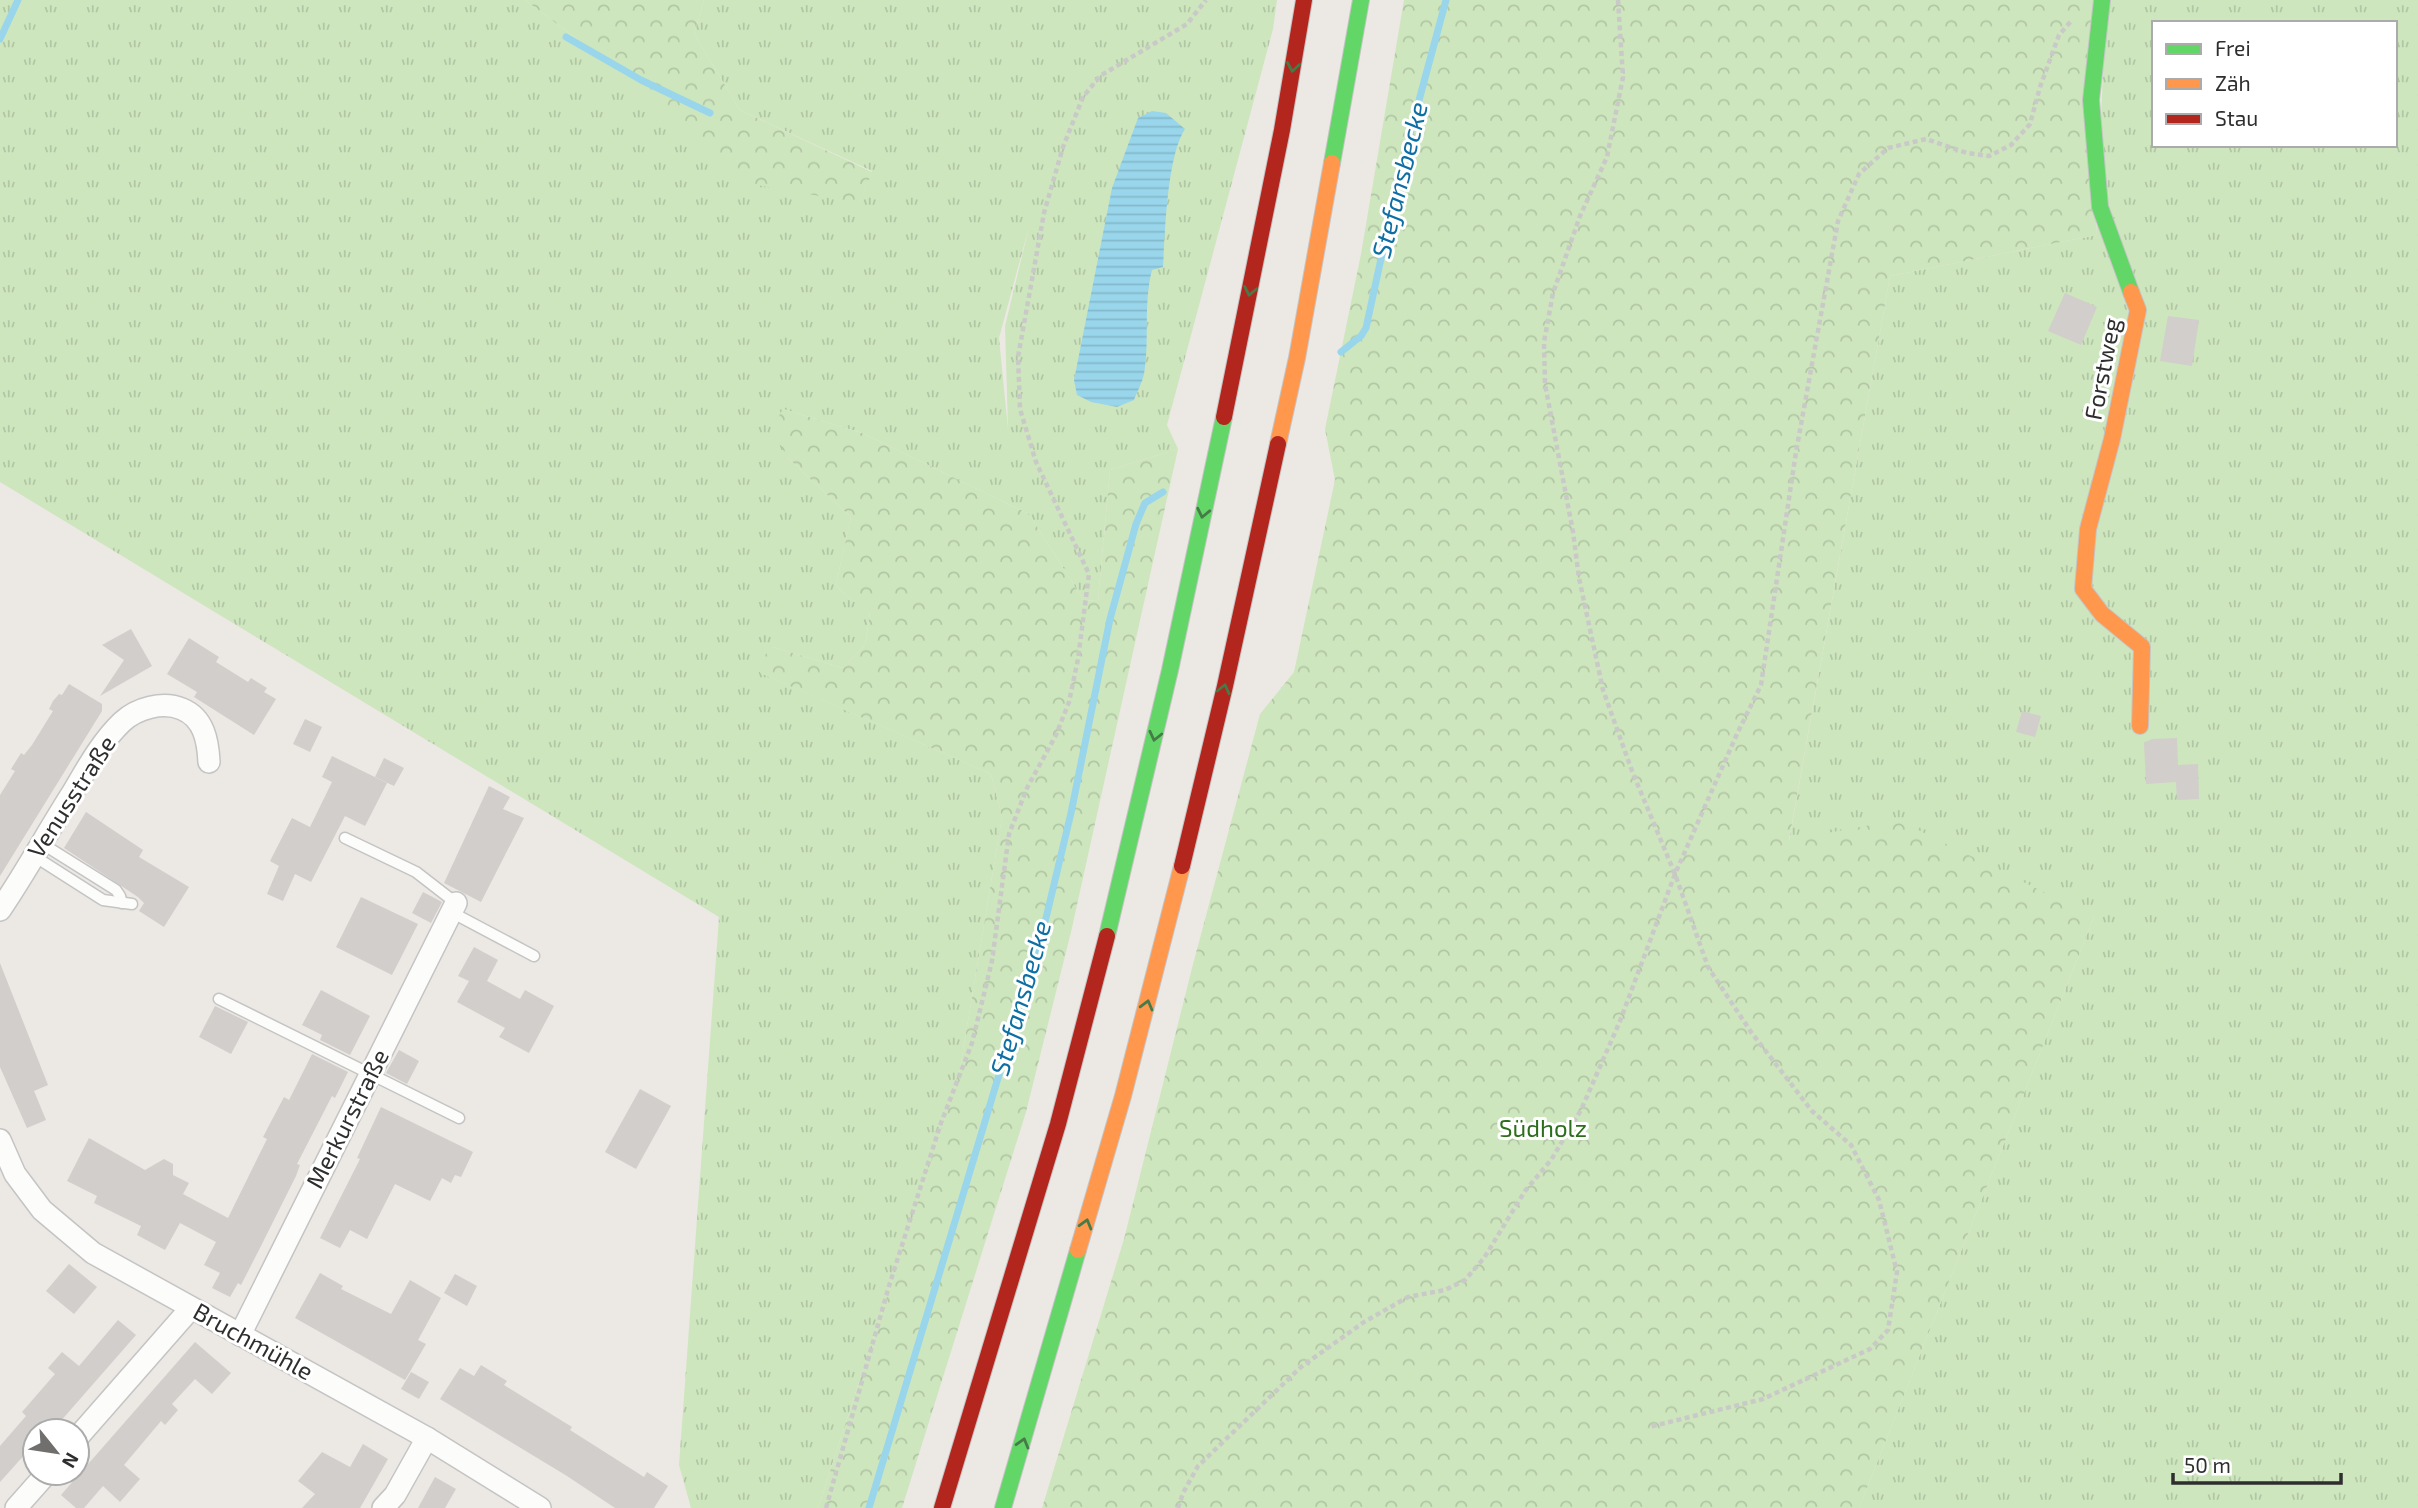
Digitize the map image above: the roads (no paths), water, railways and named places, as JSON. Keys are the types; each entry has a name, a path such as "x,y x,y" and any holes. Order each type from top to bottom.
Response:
{"main road":[{"path":"942,1508 1058,1124 1115,905 1170,670 1233,373 1282,130 1304,0"},
{"path":"1003,1508 1123,1096 1225,686 1297,358 1361,0"},
{"name":"Forstweg","path":"2102,0 2091,100 2100,207 2138,310 2112,439 2088,529 2083,589 2102,614 2141,647 2140,726"}],"street":[{"name":"Venusstraße","path":"1,908 108,738 124,720 155,706 182,709 194,716 204,731 209,762"},
{"name":"Merkurstraße","path":"240,1335 454,908"},
{"name":"Bruchmühle","path":"0,1140 15,1174 42,1210 93,1253 427,1438 540,1508"},
{"path":"91,1422 191,1308"},
{"path":"383,1508 395,1494 427,1438"},
{"path":"16,1508 35,1487"}],"lane":[{"path":"345,838 416,872 454,908 534,956"},
{"path":"37,850 125,897"},
{"path":"219,999 459,1118"}],"water":[{"path":"1152,111 1166,113 1185,129 1174,157 1163,267 1152,270 1149,283 1144,374 1134,400 1117,407 1091,402 1077,395 1074,380 1112,188 1138,118"}],"waterway":[{"path":"0,39 18,0"},
{"name":"Stefansbecke","path":"1341,352 1361,336 1366,328 1400,171 1446,0"},
{"path":"566,37 641,80 710,113"},
{"name":"Stefansbecke","path":"869,1508 1046,918 1071,813 1110,619 1136,524 1145,503 1163,492"}],"park label":[{"name":"Südholz","path":"1543,1129"}]}
